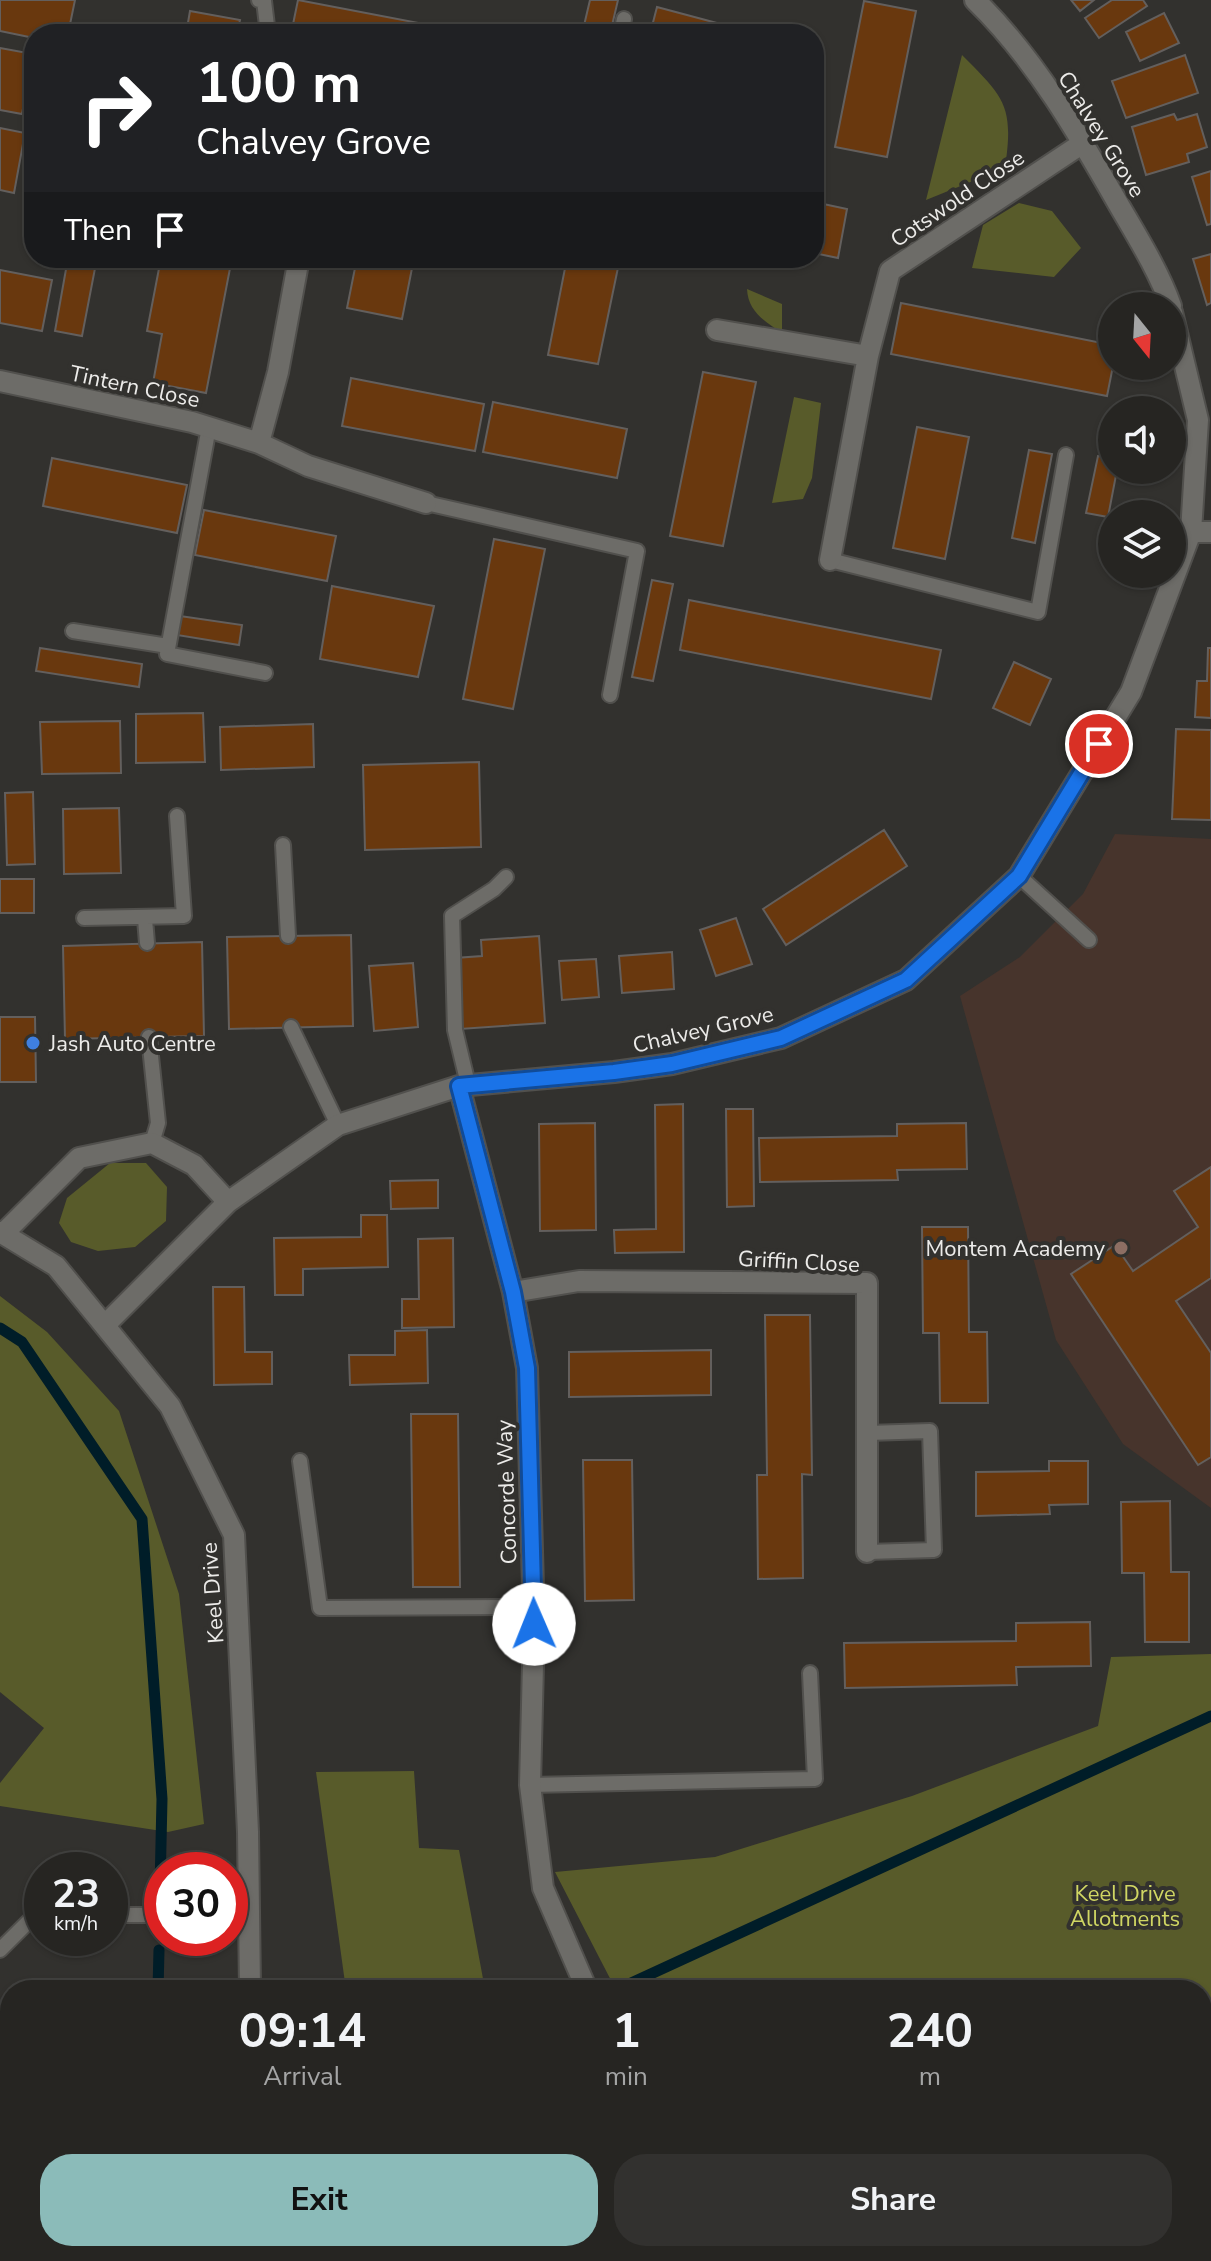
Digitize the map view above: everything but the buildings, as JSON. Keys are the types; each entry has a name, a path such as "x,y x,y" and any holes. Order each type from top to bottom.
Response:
{"street":[{"name":"Chalvey Grove","path":"975,0 999,23 1083,143 1135,233 1163,292"},
{"name":"Cotswold Close","path":"830,560 868,356 890,271 1083,143"},
{"path":"259,443 278,372 297,268"},
{"path":"717,330 868,356"},
{"name":"Chalvey Grove","path":"106,1324 228,1202 338,1125 463,1085 672,1064 781,1038 906,980 1019,876 1131,692 1201,532 1198,420 1186,371"},
{"name":"Tintern Close","path":"0,381 209,427 259,443 308,466 426,503"},
{"name":"Concorde Way","path":"463,1085 513,1292 527,1368 534,1607 530,1785 543,1888 583,1980"},
{"path":"2,1232 79,1158 152,1143 194,1165 228,1202"},
{"name":"Keel Drive","path":"2,1232 56,1266 170,1406 234,1535 239,1852"},
{"name":"Griffin Close","path":"513,1292 579,1281 867,1283 867,1552"},
{"name":"Keel Drive","path":"245,1956 249,1980"}],"lane":[{"path":"259,0 264,1 267,24"},
{"path":"209,427 167,654 265,673"},
{"path":"830,560 1038,612 1066,455"},
{"path":"426,503 637,551 610,695"},
{"path":"73,631 168,646"},
{"path":"84,918 184,916 177,816"},
{"path":"283,845 288,936"},
{"path":"1019,876 1089,940"},
{"path":"463,1085 455,1030 452,916 494,889 506,877"},
{"path":"145,919 147,943"},
{"path":"291,1027 338,1125"},
{"path":"149,1037 158,1123 152,1143"},
{"path":"867,1552 934,1550 930,1431 868,1433"},
{"path":"300,1461 320,1608 534,1607"},
{"path":"530,1785 815,1779 810,1673"},
{"path":"0,1950 24,1926"}],"shaded area":[{"name":"Montem Academy","path":"1115,834 1211,839 1211,1508 1123,1444 1056,1340 960,996 1020,957 1083,894"}],"green space":[{"path":"962,55 988,82 1003,104 1008,130 1005,168 926,200"},
{"path":"1019,203 1052,211 1081,248 1054,277 972,268 983,225"},
{"path":"747,289 782,304 782,333 763,320 754,309"},
{"path":"794,397 821,403 812,478 803,499 772,503"},
{"path":"110,1163 146,1163 167,1187 166,1221 135,1247 98,1251 71,1242 59,1223 67,1198"},
{"path":"0,1296 47,1332 119,1411 179,1594 204,1824 168,1832 0,1806 0,1783 44,1728 0,1692"},
{"name":"Keel Drive Allotments","path":"1211,1654 1211,1980 611,1980 555,1872 715,1857 912,1796 1098,1726 1111,1657"},
{"path":"414,1771 419,1848 459,1850 483,1980 345,1980 316,1772"}],"waterway":[{"path":"0,1328 22,1342 142,1519 162,1799 161,1852"},
{"path":"638,1980 1211,1716"},
{"path":"158,1980 159,1956"}],"place":[{"name":"Jash Auto Centre","path":"33,1043"},
{"name":"Montem Academy","path":"1121,1248"}],"route":[{"path":"534,1624 527,1368 513,1292 459,1086 672,1064 781,1038 906,980 1019,876 1099,744"}]}
